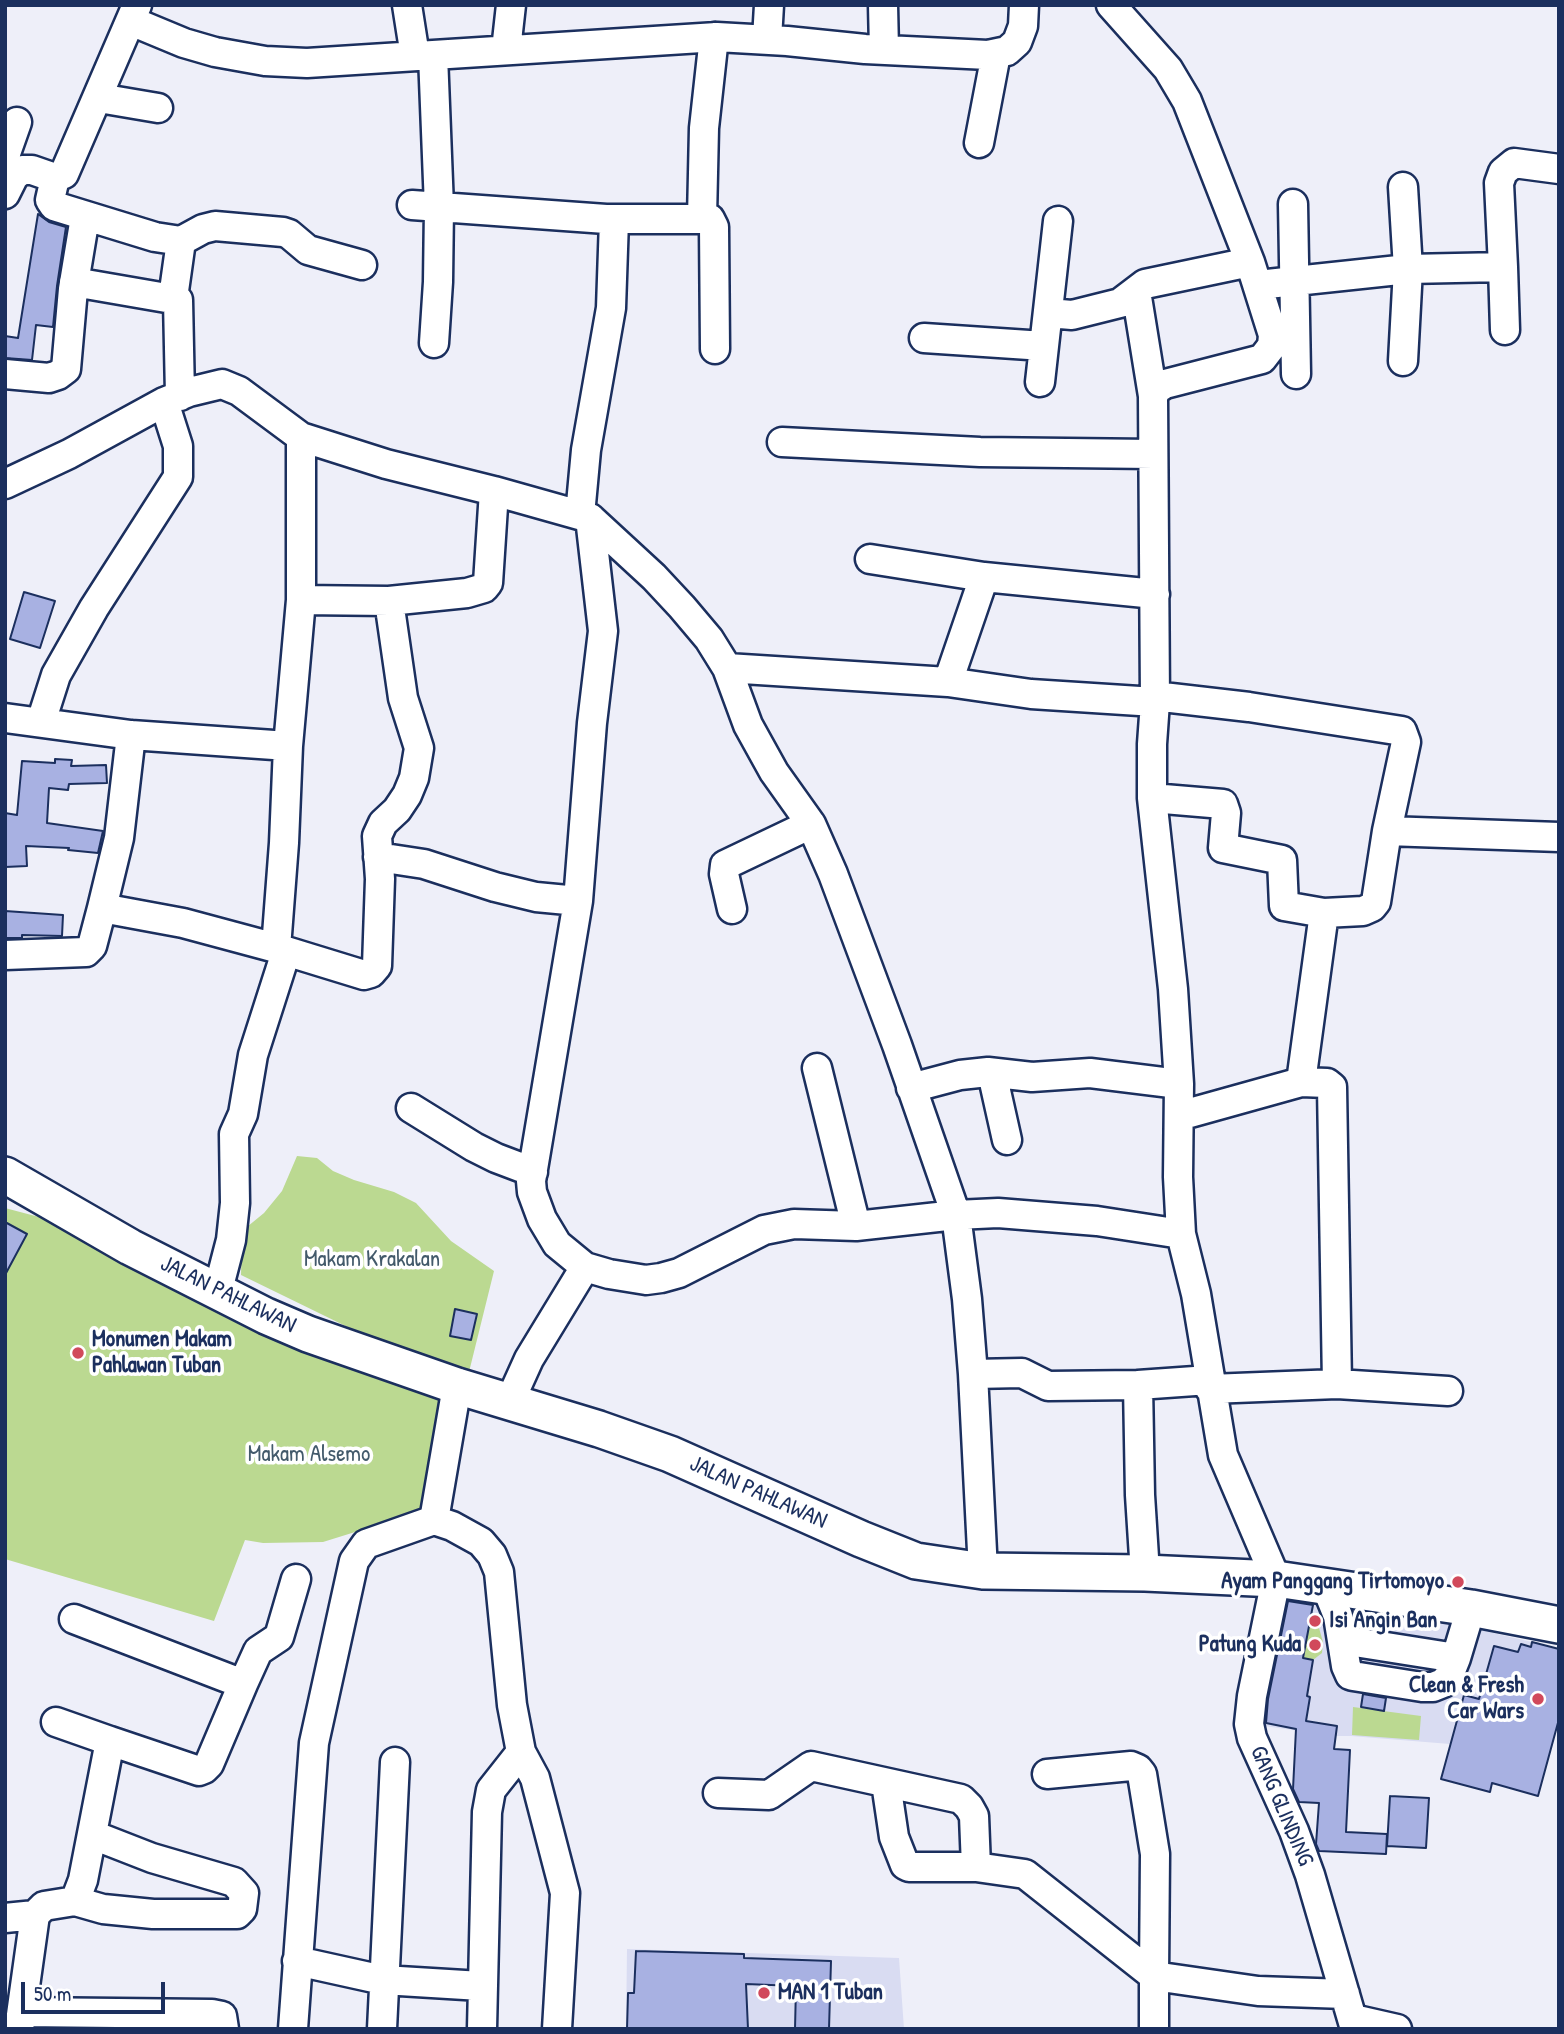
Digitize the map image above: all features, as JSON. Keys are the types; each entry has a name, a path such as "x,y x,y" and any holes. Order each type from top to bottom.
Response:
{"main road":[{"name":"JALAN PAHLAWAN","path":"13,1184 130,1247 266,1316 308,1334 457,1386 670,1454 899,1555 936,1565 984,1571 1145,1573 1325,1584 1559,1625"}],"street":[{"path":"407,5 424,55 425,206 434,343"},
{"path":"506,50 511,5"},
{"path":"767,39 769,5"},
{"path":"883,5 884,50"},
{"path":"17,122 8,171 28,170 60,177 67,170 99,98 130,11 208,50 265,61 326,63 714,37 884,50 996,54 1007,51 1017,42 1023,26 1024,5"},
{"path":"1111,5 1160,59 1181,89 1254,274 1273,335 1268,354 1250,363 1165,384 1157,389 1153,396"},
{"path":"702,218 704,128 714,37"},
{"path":"979,143 996,54"},
{"path":"99,98 158,108"},
{"path":"1505,330 1499,183 1503,172 1514,163 1559,169"},
{"path":"55,178 50,197 52,205 165,240 181,241 215,226 283,232 308,250 362,265"},
{"path":"1403,187 1408,269 1403,360"},
{"path":"1293,204 1296,374"},
{"path":"425,206 614,220 710,219 714,227 715,349"},
{"path":"5,374 54,378 66,369 74,282 85,217"},
{"path":"614,220 611,308 586,450 585,517 603,631 592,723 578,901 531,1181 542,1219 557,1244 585,1267 609,1274 646,1279 679,1273 776,1226 794,1224 856,1226 998,1213 1181,1234"},
{"path":"1040,382 1058,221"},
{"path":"173,298 181,241"},
{"path":"1048,313 1072,315 1120,303 1145,285 1165,279 1254,274 1294,280 1408,269 1503,267"},
{"path":"41,722 56,675 94,608 178,477 178,446 172,399 180,304 178,300 74,282"},
{"path":"1136,291 1153,396 1152,798 1173,989 1179,1084 1178,1177 1181,1234 1196,1294 1217,1433 1228,1470 1276,1579"},
{"path":"924,338 1044,346"},
{"path":"5,484 69,454 172,399 216,385 227,385 301,437 386,464 585,517 673,597 709,639 727,667 748,725 774,772 811,824 833,874 956,1215 967,1299 984,1571"},
{"path":"218,1290 231,1240 235,1203 234,1134 243,1114 254,1055 281,950 288,746 301,600 301,437"},
{"path":"782,442 981,452 1153,454"},
{"path":"301,600 389,601 467,593 486,585 494,491"},
{"path":"870,559 984,577 1154,594"},
{"path":"948,682 984,577"},
{"path":"102,908 183,923 364,975 374,971 379,961 380,879 377,836 383,823 397,810 407,795 414,778 419,748 403,698 389,601"},
{"path":"727,667 948,682 1031,694 1154,699 1249,707 1402,731 1406,742 1387,831 1376,902 1363,911 1324,913 1284,906 1282,860 1223,848 1226,813 1223,804 1152,798"},
{"path":"5,719 131,734 288,746"},
{"path":"5,955 86,951 92,946 117,848 131,734"},
{"path":"732,909 724,874 726,863 811,824"},
{"path":"1387,831 1559,837"},
{"path":"378,858 424,864 536,897 578,901"},
{"path":"1301,1082 1324,913"},
{"path":"817,1068 856,1226"},
{"path":"911,1088 960,1075 992,1073 1032,1077 1090,1073 1179,1084"},
{"path":"992,1073 1007,1140"},
{"path":"1180,1116 1301,1082 1326,1083 1332,1087 1337,1384"},
{"path":"411,1108 474,1147 533,1171"},
{"path":"510,1401 529,1359 585,1267"},
{"path":"972,1374 1022,1373 1048,1386 1337,1384 1448,1391"},
{"path":"1138,1385 1145,1573"},
{"path":"435,1520 457,1386"},
{"path":"293,2029 314,1743 354,1561 366,1544 435,1520 481,1542 492,1555 499,1572 512,1705 521,1752 535,1778 565,1892 557,2029"},
{"path":"55,1722 199,1771 204,1769 209,1765 258,1651 279,1637 296,1579"},
{"name":"GANG GLINDING","path":"1276,1579 1252,1696 1252,1738 1294,1831 1310,1875 1351,2014"},
{"path":"1325,1584 1338,1616 1343,1649 1453,1665 1471,1608"},
{"path":"75,1619 243,1684"},
{"path":"75,1901 83,1880 93,1835 110,1741"},
{"path":"482,2029 487,1812 491,1790 521,1752"},
{"path":"382,2029 395,1762"},
{"path":"718,1793 769,1795 811,1766 966,1802 974,1820 976,1867"},
{"path":"1047,1774 1131,1766 1142,1774 1155,1854 1154,2029"},
{"path":"886,1783 894,1837 905,1865 909,1867 976,1867 1025,1874 1154,1976 1258,1991 1351,2014 1397,2029"},
{"path":"93,1835 152,1858 234,1882 244,1894 242,1909 237,1914 153,1914 103,1909 75,1901 44,1906 35,1915 21,2020 212,2014 222,2016 224,2029"},
{"path":"5,1918 35,1915"},
{"path":"297,1961 383,1980 481,1986"}],"shaded area":[{"path":"1279,1597 1476,1629 1532,1642 1490,1793 1441,1779 1450,1744 1336,1736 1264,1726 1261,1698"},
{"name":"MAN 1 Tuban","path":"627,1949 899,1958 904,2029 626,2029"}],"green space":[{"name":"Makam Krakalan","path":"297,1156 317,1158 333,1171 394,1192 416,1203 451,1241 494,1271 469,1372 366,1336 241,1275 242,1231 264,1213 282,1191"},
{"name":"Makam Alsemo","path":"5,1208 39,1217 134,1269 445,1394 429,1509 323,1542 263,1543 245,1540 214,1621 5,1559"},
{"path":"1309,1627 1319,1628 1323,1642 1322,1653 1313,1660 1304,1658"},
{"path":"1353,1707 1421,1716 1419,1740 1352,1735"}],"building":[{"path":"38,214 49,222 66,227 53,327 36,325 32,360 5,358 5,336 18,338"},
{"path":"24,592 55,601 40,648 10,639"},
{"path":"55,759 72,760 71,766 106,765 107,783 69,784 68,790 49,788 47,823 103,831 98,853 68,850 69,848 26,846 27,866 5,867 5,813 17,815 22,761 55,763"},
{"path":"5,911 63,915 62,936 22,935 22,938 5,938"},
{"path":"5,1222 27,1234 5,1275"},
{"path":"455,1309 477,1314 471,1340 450,1336"},
{"path":"1288,1601 1313,1605 1303,1658 1313,1660 1306,1721 1337,1726 1334,1749 1350,1750 1346,1832 1387,1834 1386,1854 1319,1851 1316,1844 1319,1803 1299,1802 1293,1789 1296,1729 1266,1723 1268,1699"},
{"path":"1532,1642 1559,1649 1559,1719 1538,1796 1492,1783 1490,1792 1441,1779 1464,1695 1479,1699 1494,1646 1518,1652 1521,1644 1531,1647"},
{"path":"1363,1694 1386,1698 1384,1711 1361,1707"},
{"path":"1390,1796 1429,1798 1426,1848 1387,1846"},
{"name":"MAN 1 Tuban","path":"636,1951 744,1954 744,1958 831,1961 829,2029 795,2029 796,1986 746,1984 748,2029 627,2029 628,1993 634,1993"}],"place":[{"name":"Monumen Makam Pahlawan Tuban","path":"78,1353"},
{"name":"Ayam Panggang Tirtomoyo","path":"1458,1582"},
{"name":"Isi Angin Ban","path":"1315,1621"},
{"name":"Patung Kuda","path":"1315,1645"},
{"name":"Clean & Fresh Car Wars","path":"1538,1699"},
{"name":"MAN 1 Tuban","path":"764,1993"}]}
